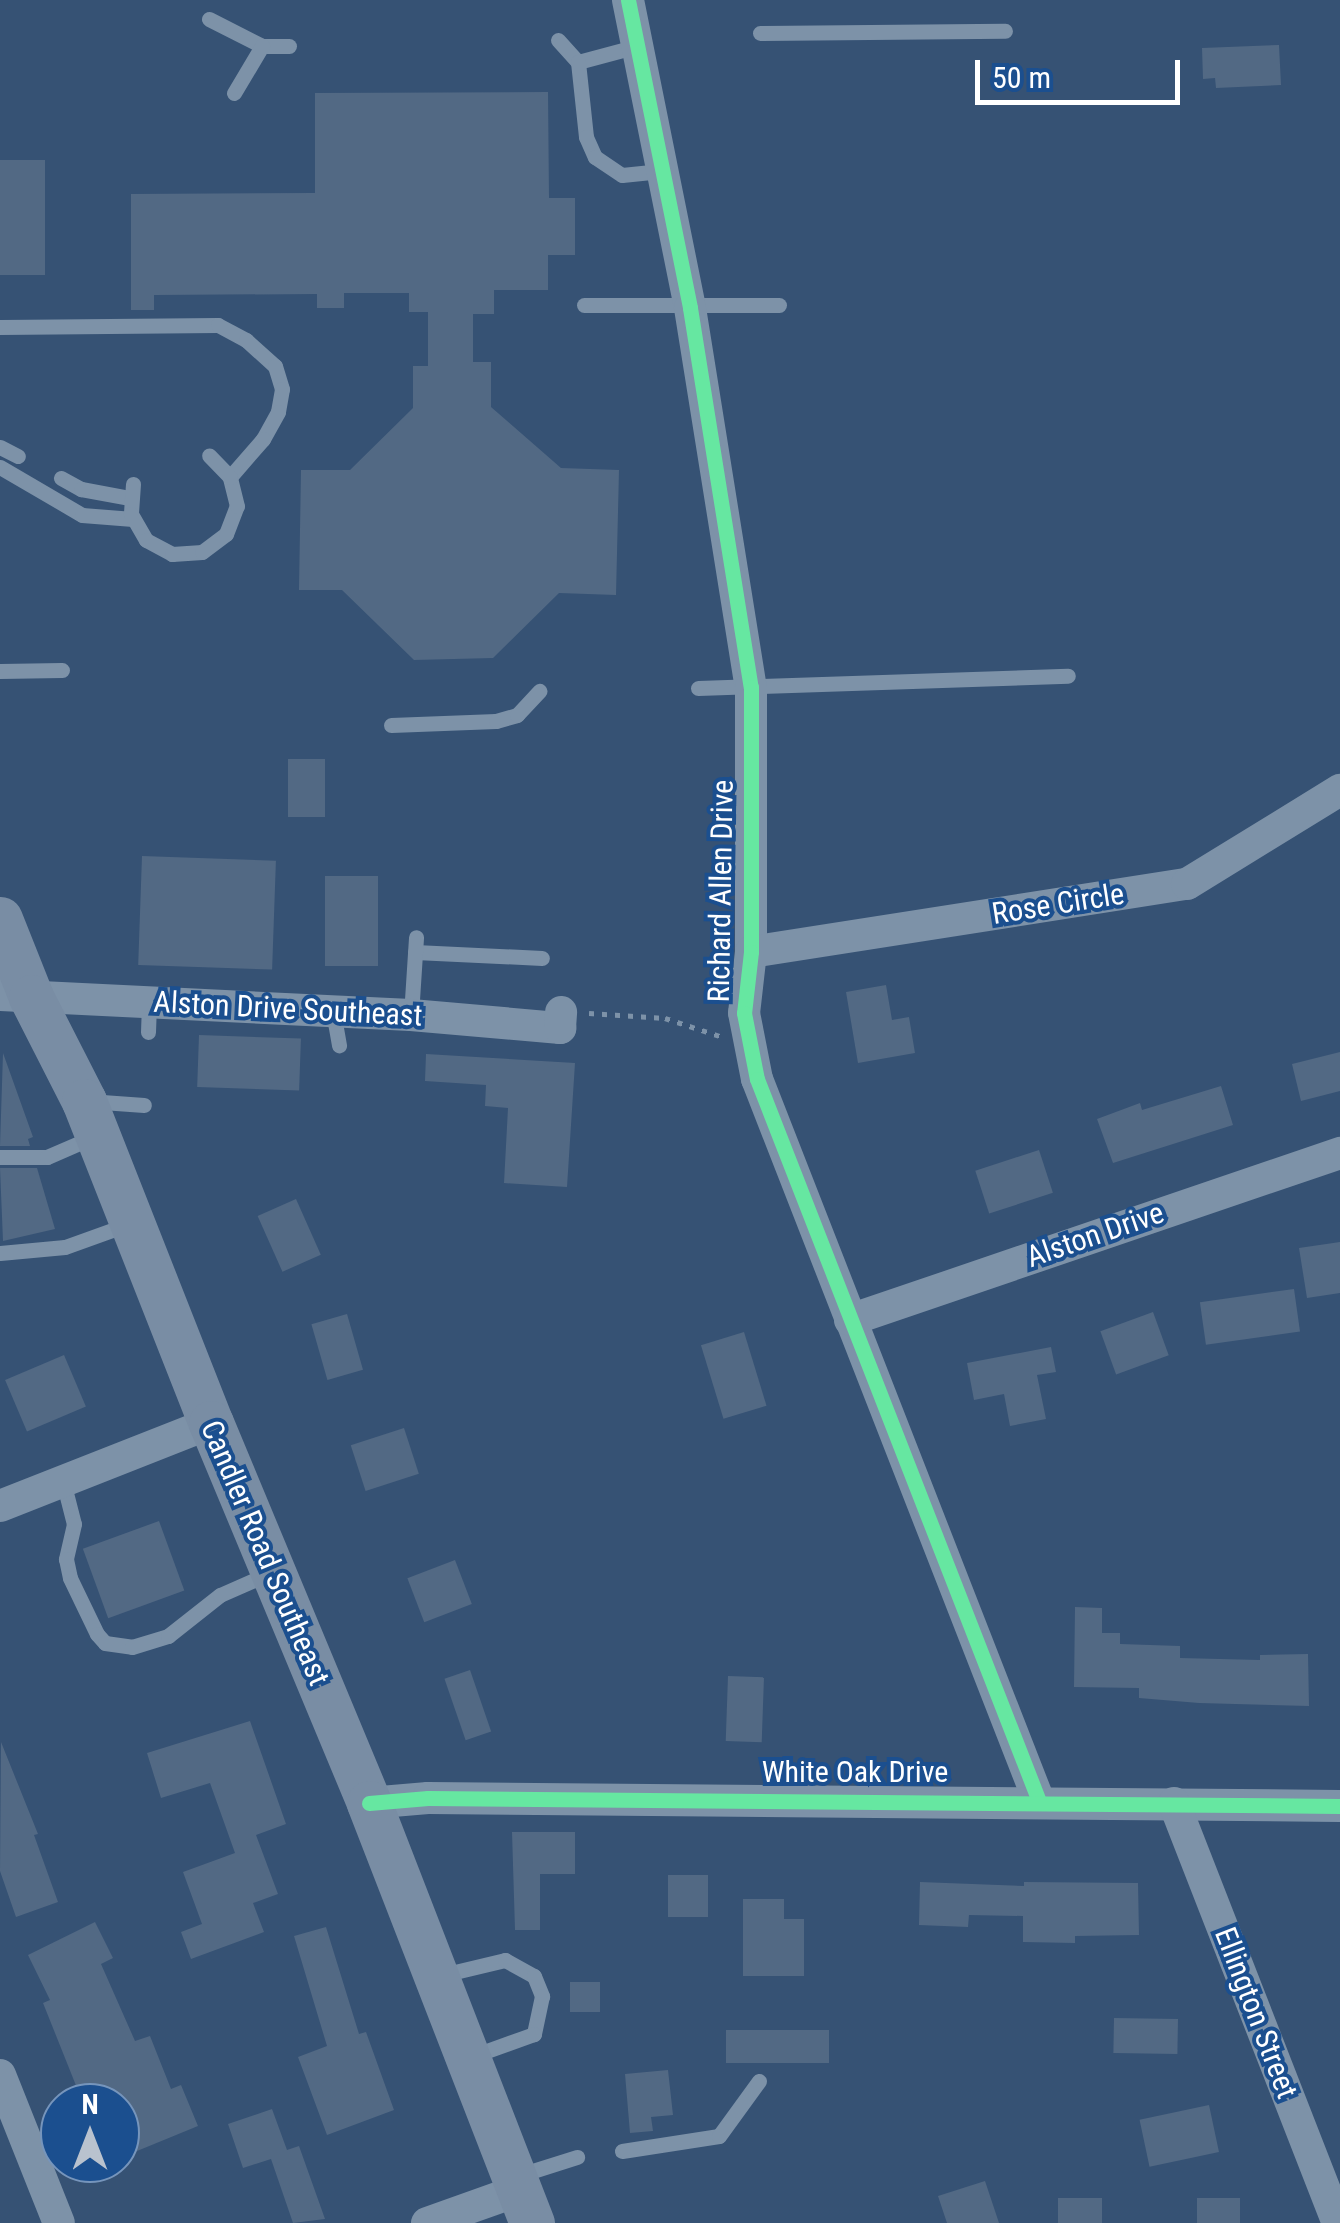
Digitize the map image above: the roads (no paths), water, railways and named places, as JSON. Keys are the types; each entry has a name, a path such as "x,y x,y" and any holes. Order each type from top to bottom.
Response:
{"main road":[{"name":"Candler Road Southeast","path":"0,920 15,996 90,1118 210,1423 369,1802 520,2197"}],"street":[{"name":"Richard Allen Drive","path":"628,0 634,47 690,308 751,687 751,952 744,1013 758,1079 1039,1801"},
{"name":"Rose Circle","path":"751,952 1187,884 1340,790"},
{"name":"Alston Drive Southeast","path":"15,996 148,1017 333,1010 560,1028 561,1012"},
{"name":"Alston Drive","path":"850,1320 1340,1153"},
{"path":"0,1506 210,1423"},
{"name":"White Oak Drive","path":"369,1802 428,1798 1340,1806"},
{"name":"Ellington Street","path":"1174,1803 1338,2223"},
{"path":"0,2075 59,2223"},
{"path":"427,2223 520,2197"}],"lane":[{"path":"209,19 262,46 289,46"},
{"path":"760,34 1005,31"},
{"path":"558,40 578,62 586,137 595,157 622,175 661,171"},
{"path":"234,92 262,46"},
{"path":"578,62 634,47"},
{"path":"584,304 780,306"},
{"path":"0,327 218,324 246,340 275,366 282,389 278,412 263,439 230,476"},
{"path":"0,447 18,456"},
{"path":"61,478 80,489 132,491 133,519 146,540 158,549 187,555 216,545 234,521 237,506 230,476 209,455"},
{"path":"0,467 82,515 133,519"},
{"path":"0,671 62,670"},
{"path":"698,688 1068,676"},
{"path":"392,725 496,721 517,715 539,691"},
{"path":"411,1015 416,944 542,958"},
{"path":"333,1010 339,1045"},
{"path":"0,1158 47,1156 90,1118 144,1105"},
{"path":"0,1253 65,1247 132,1223"},
{"path":"63,1481 74,1524 66,1559 70,1578 96,1634 105,1643 132,1648 168,1636 220,1595 273,1572"},
{"path":"436,1977 482,1962 505,1960 534,1976 542,1996 534,2034 466,2058"},
{"path":"622,2150 718,2136 759,2080"},
{"path":"520,2197 577,2158"}]}
